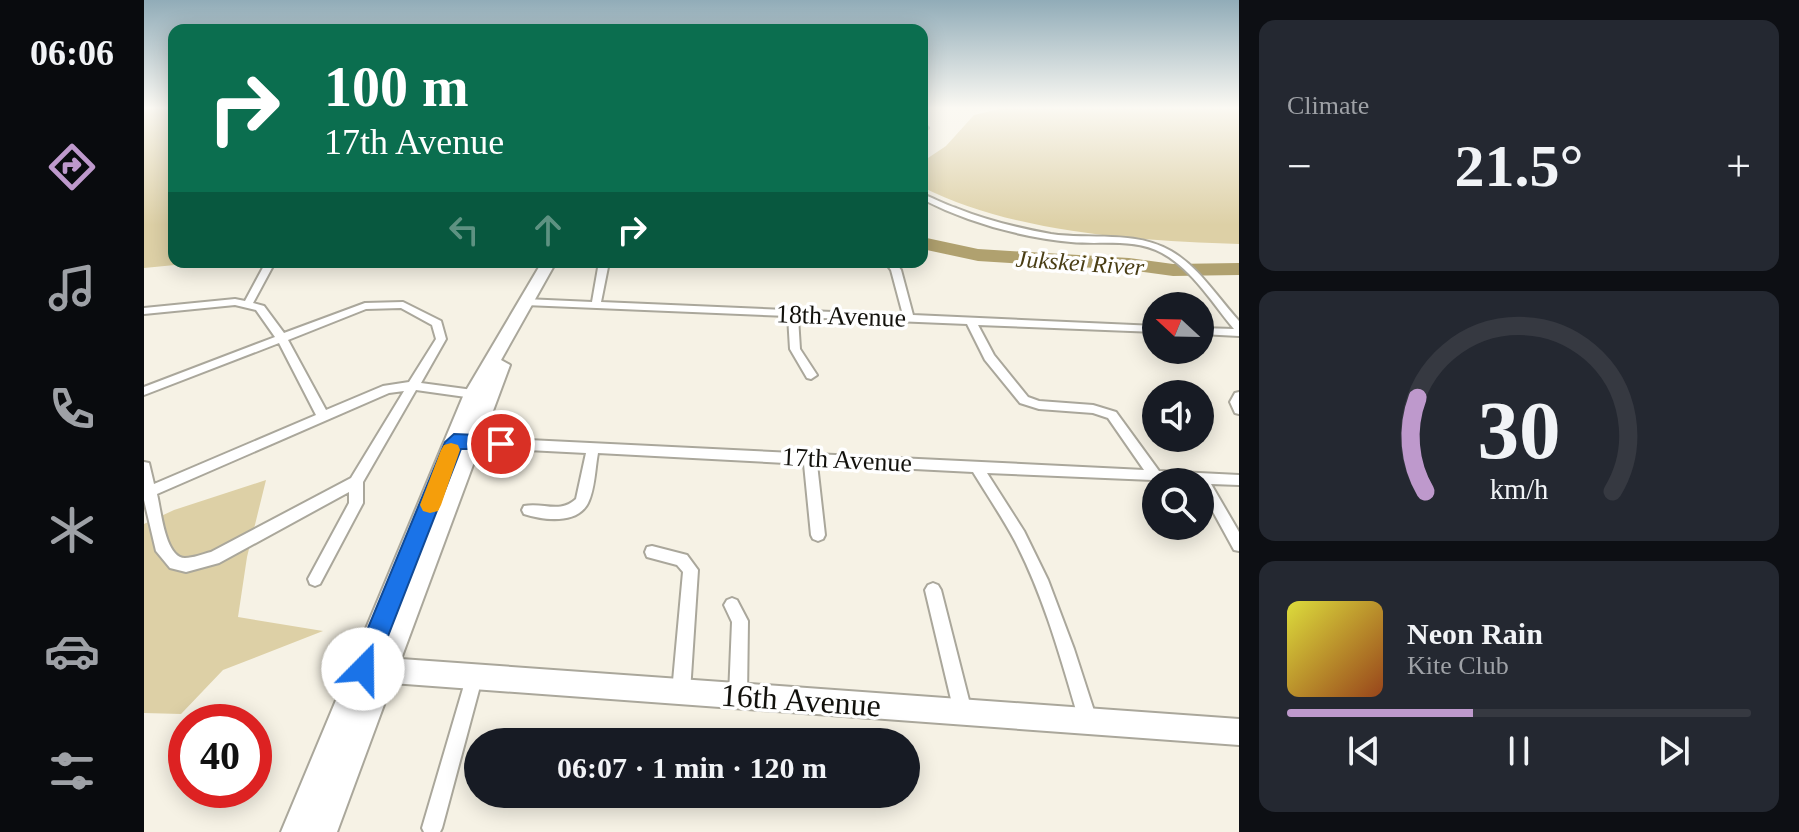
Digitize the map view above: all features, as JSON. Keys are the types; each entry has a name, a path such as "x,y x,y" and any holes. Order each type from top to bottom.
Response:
{"street":[{"path":"928,199 958,212 1052,236 1150,245 1169,253 1239,330"},
{"path":"248,304 267,268"},
{"path":"322,832 375,669 462,442 546,268"},
{"path":"462,442 473,394 557,268"},
{"path":"596,305 603,268"},
{"path":"894,268 909,319"},
{"name":"18th Avenue","path":"532,302 1142,328"},
{"path":"144,311 248,304 260,308 281,337 323,416"},
{"path":"144,391 365,306 403,305 437,323 442,334 356,482 214,558 186,565 175,563 163,551 147,493 144,467"},
{"path":"793,314 795,349 811,375"},
{"path":"971,321 989,357 1024,400 1039,405 1093,409 1112,415 1149,468"},
{"path":"1214,331 1239,330"},
{"path":"147,493 387,389 414,386 473,394"},
{"path":"1239,396 1236,402 1239,410"},
{"name":"17th Avenue","path":"462,442 1142,475"},
{"path":"529,510 565,513 578,507 593,448"},
{"path":"810,459 818,535"},
{"path":"976,466 1014,526 1037,573 1063,638 1088,720"},
{"name":"17th Avenue","path":"1214,479 1239,480"},
{"path":"315,579 356,503 356,482"},
{"path":"1214,501 1239,545"},
{"path":"652,552 682,560 691,570 681,692"},
{"path":"933,590 963,712"},
{"path":"732,605 740,621 738,696"},
{"path":"296,832 375,669"},
{"name":"16th Avenue","path":"375,669 1239,732"},
{"path":"432,828 475,675"}],"shaded area":[{"path":"144,148 168,148 168,266 144,268"},
{"path":"943,148 1239,148 1239,244 1118,237 996,215 928,190 928,158"},
{"path":"266,480 247,557 238,617 323,631 223,670 191,704 168,704 168,714 144,713 144,524 174,510"}],"waterway":[{"name":"Jukskei River","path":"928,244 978,255 1129,264 1173,270 1239,269"}],"slow traffic":[{"path":"430,505 451,450"}],"route":[{"path":"363,669 454,442 501,444"}]}
